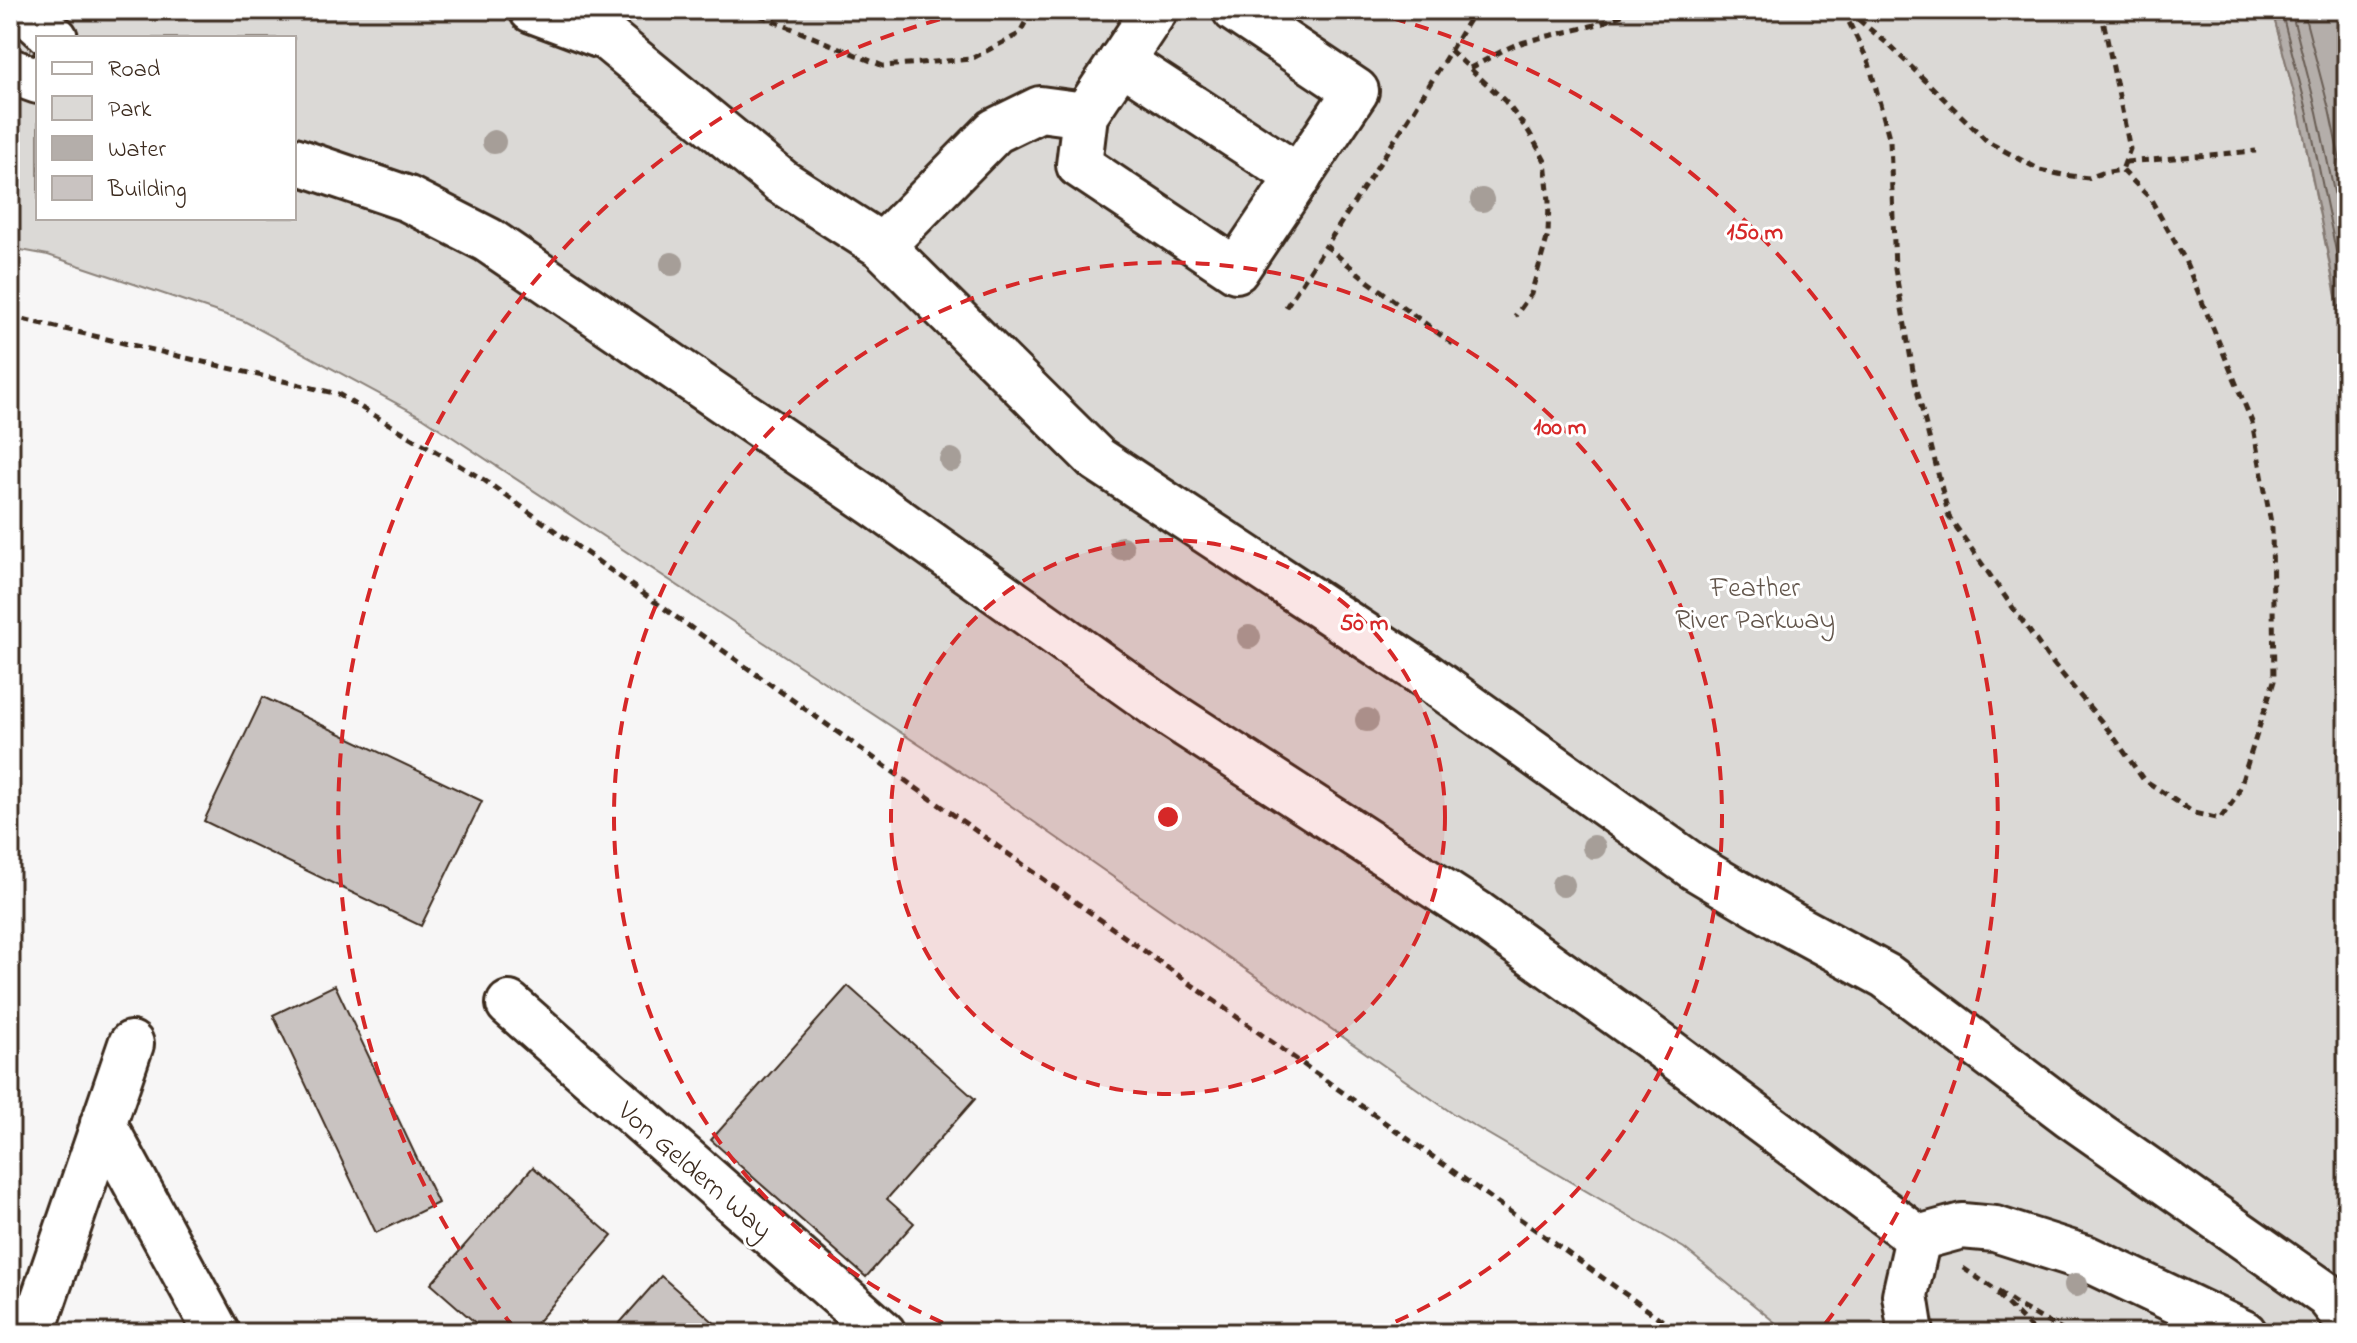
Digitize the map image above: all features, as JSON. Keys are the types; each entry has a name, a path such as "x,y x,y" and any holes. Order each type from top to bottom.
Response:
{"street":[{"path":"24,10 53,36"},
{"path":"532,10 607,38 782,182 882,246 1097,459 1425,675 1694,867 1886,976 2070,1115 2328,1296 2347,1320"},
{"path":"1155,10 1085,115 1079,165 1236,270 1356,91 1235,10"},
{"path":"1121,61 1299,177"},
{"path":"10,71 36,80"},
{"path":"882,246 995,131 1040,109 1085,115"},
{"path":"296,161 408,199 488,240 876,505 1165,711 1478,914 1648,1036 1918,1238"},
{"name":"Von Geldern Way","path":"509,1004 883,1333"},
{"path":"32,1333 131,1044"},
{"path":"103,1123 217,1333"},
{"path":"1918,1238 1962,1226 1995,1229 2086,1258 2244,1333"},
{"path":"1911,1333 1905,1295 1918,1238"}],"path":[{"path":"747,10 883,66 971,59 1019,34 1032,10"},
{"path":"1286,307 1475,10"},
{"path":"1470,68 1515,45 1569,33 1632,10"},
{"path":"1845,10 1889,45 1988,142 2040,170 2063,175 2089,178 2122,170"},
{"path":"1845,10 1869,63 1890,141 1895,269 1915,382 1949,517 2047,656 2111,733 2143,779 2194,813 2220,819 2237,796 2274,681 2272,528 2252,422 2184,258 2150,198 2122,170"},
{"path":"2101,10 2130,149 2122,170"},
{"path":"1450,50 1505,101 1529,132 1545,161 1548,235 1531,294 1515,316"},
{"path":"2126,162 2256,151"},
{"path":"1326,246 1453,344"},
{"path":"10,316 338,394 484,480 1680,1333"},
{"path":"2036,1333 1986,1283 2067,1333"}],"green space":[{"name":"Feather River Parkway","path":"10,10 2272,10 2300,116 2347,352 2347,1333 1788,1333 1684,1248 1452,1113 991,792 422,417 244,321 48,255 10,248"}],"water":[{"path":"2272,10 2347,10 2347,349 2300,116"}],"building":[{"path":"263,697 482,801 421,926 204,821"},
{"path":"335,985 438,1203 376,1233 273,1015"},
{"path":"848,986 975,1099 887,1199 914,1223 866,1277 711,1140"},
{"path":"533,1167 612,1236 528,1333 487,1333 431,1284"},
{"path":"661,1276 726,1333 611,1333"}]}
